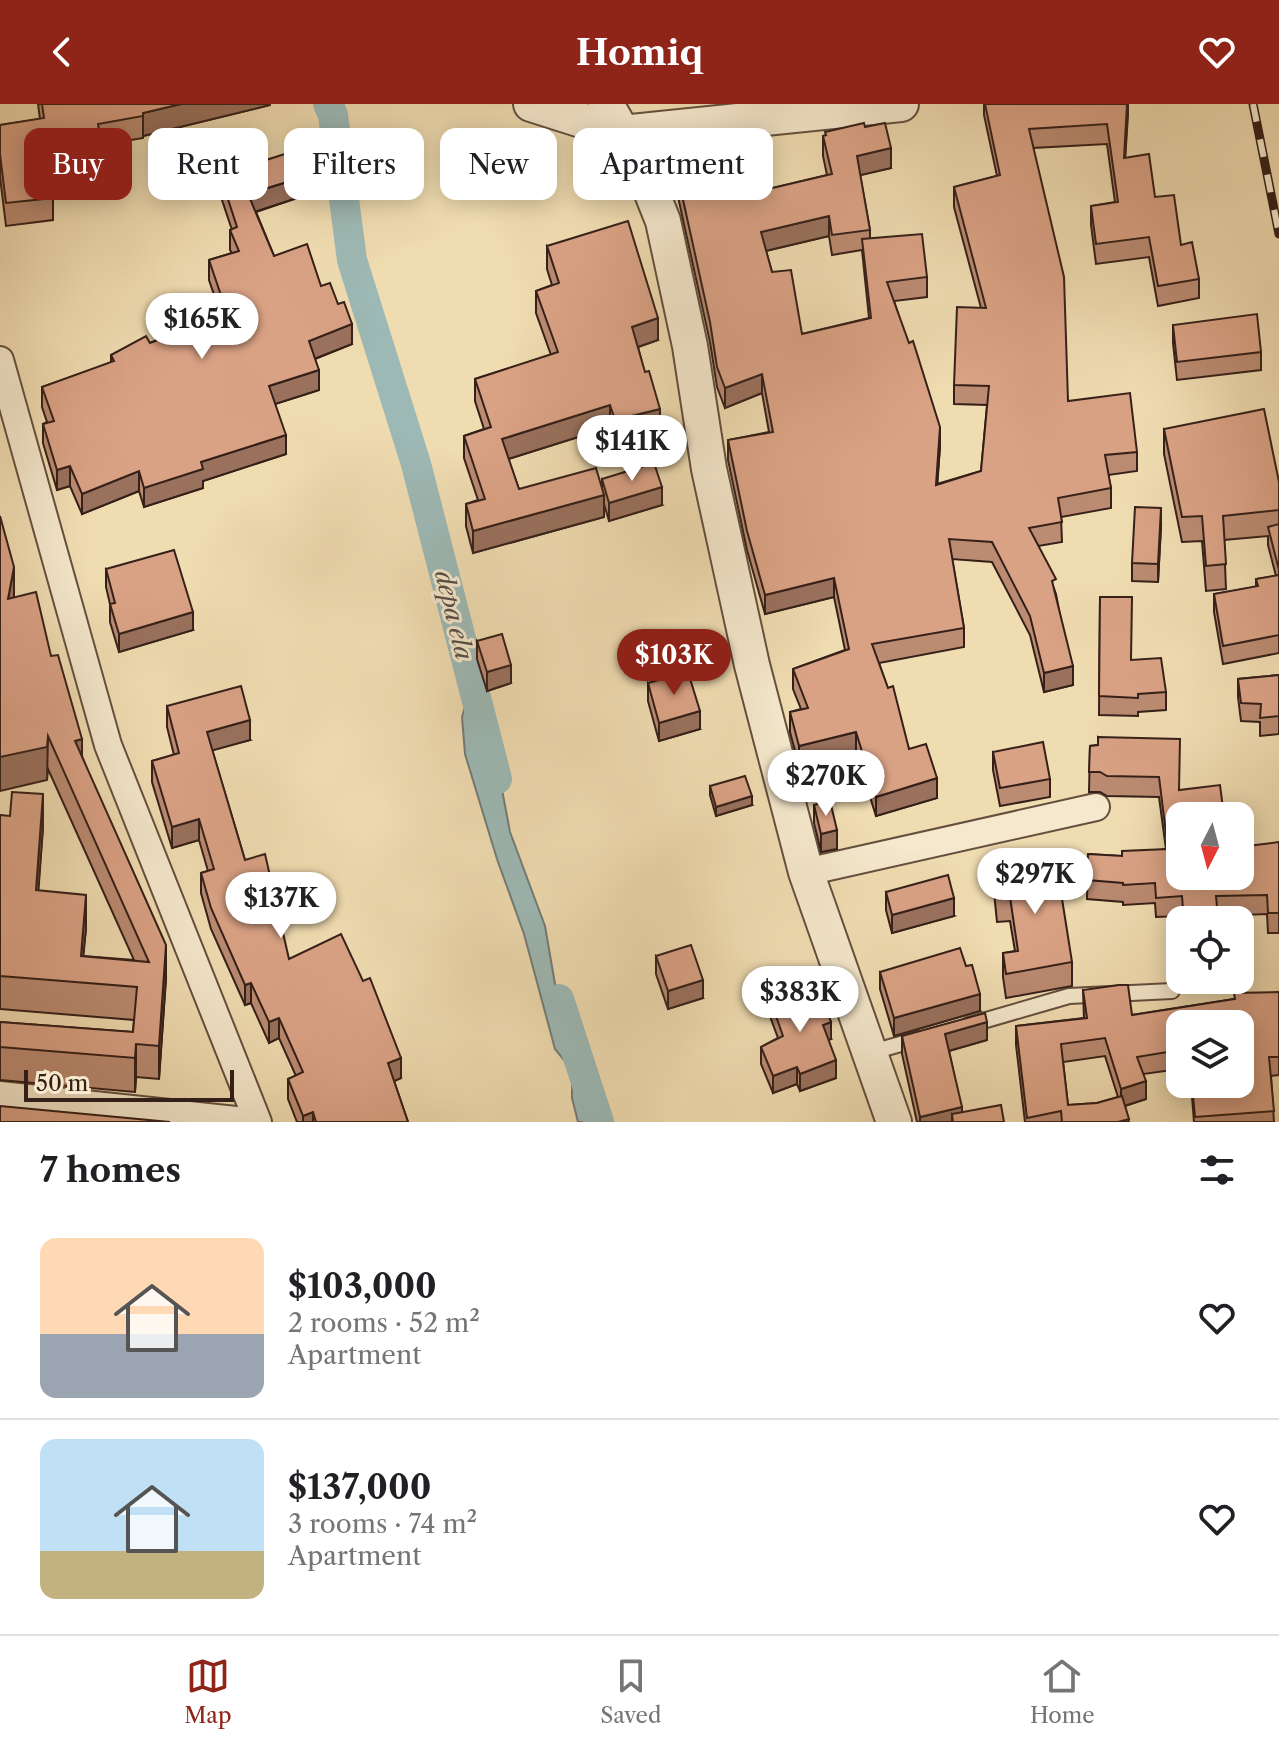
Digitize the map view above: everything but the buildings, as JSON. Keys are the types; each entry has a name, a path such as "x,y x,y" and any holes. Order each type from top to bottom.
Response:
{"street":[{"path":"531,104 614,118 901,104"},
{"path":"614,118 650,184 669,245 716,499 752,665 806,872 894,1122"},
{"path":"0,360 108,745 257,1122 0,1095"},
{"path":"806,872 1096,807"}],"lane":[{"path":"961,1027 1069,996 1166,991"},
{"path":"869,1053 931,1036"}],"water":[{"path":"467,700 481,723 500,779 510,832 545,926 555,984 567,1012 576,1058 586,1074 594,1122 578,1122 572,1098 572,1078 568,1065 555,1049 524,934 465,754 462,717"}],"waterway":[{"name":"depa ela","path":"328,104 333,115 352,260 416,464 497,779"},
{"name":"depa ela","path":"559,999 599,1122"}],"railway":[{"path":"1253,104 1279,234"}]}
